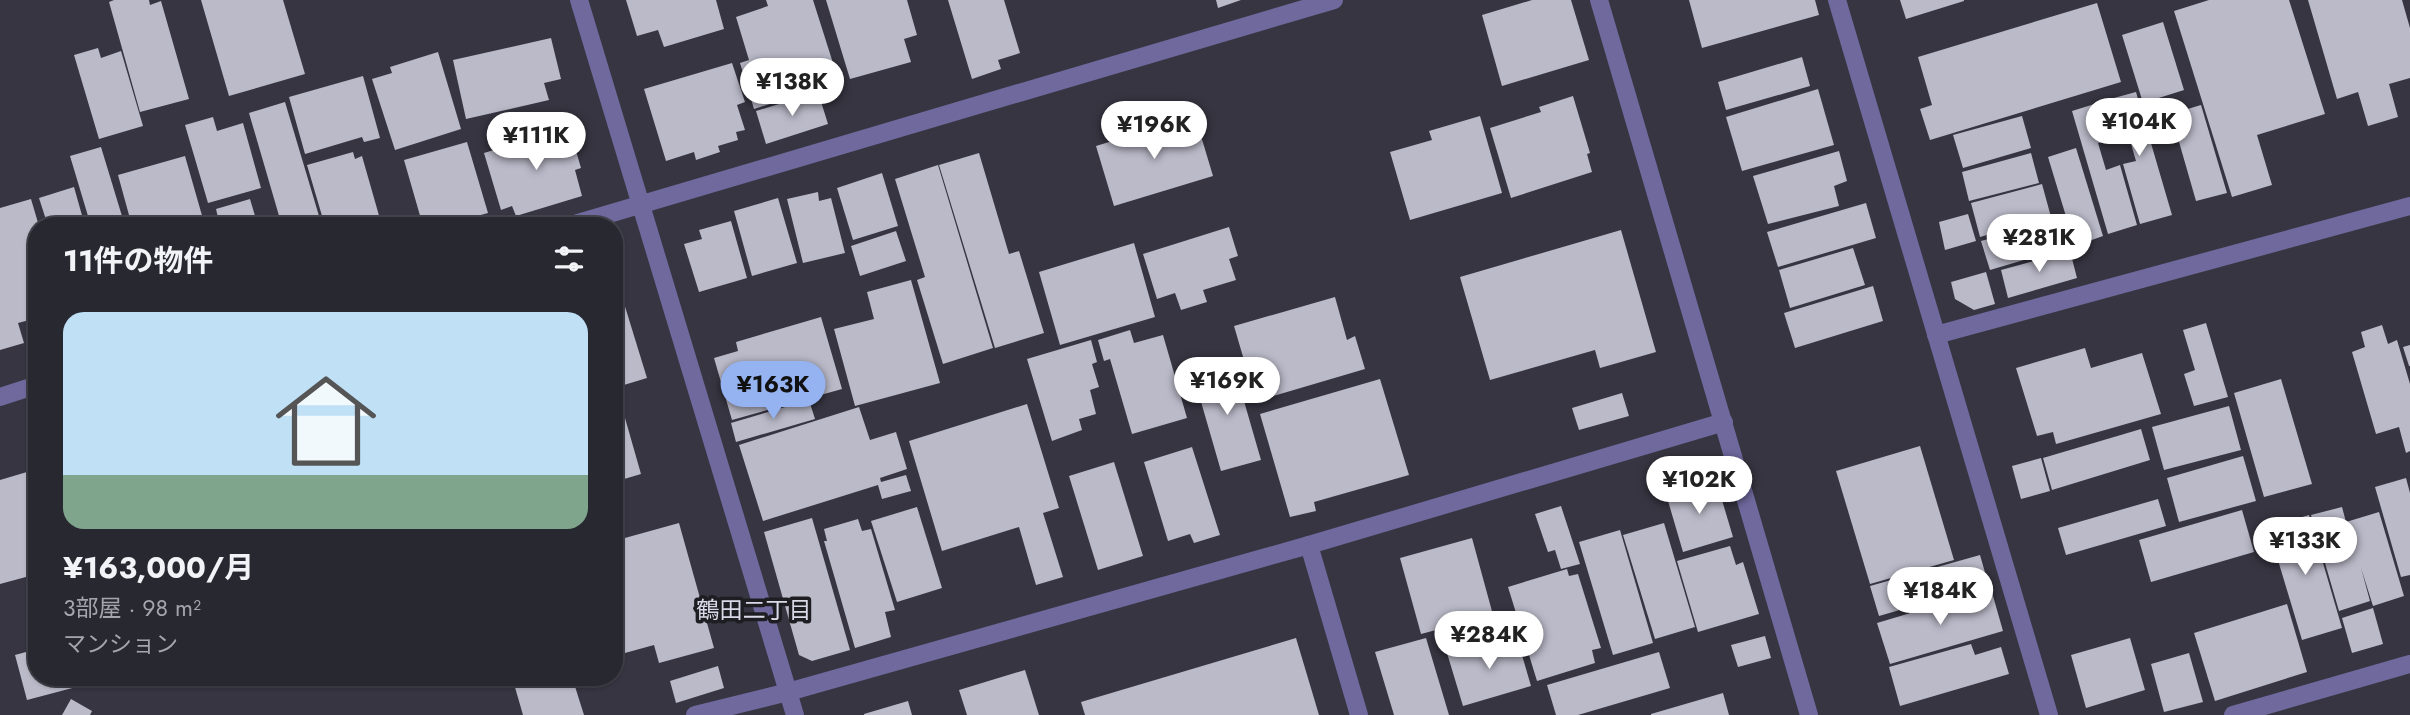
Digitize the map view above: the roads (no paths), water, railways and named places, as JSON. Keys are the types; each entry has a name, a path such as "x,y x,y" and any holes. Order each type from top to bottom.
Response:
{"street":[{"path":"579,0 795,715"},
{"path":"598,217 1334,0"},
{"path":"1599,0 1810,715"},
{"path":"1837,0 2049,715"},
{"path":"1936,335 2410,206"},
{"path":"0,397 28,389"},
{"path":"695,715 788,692 1309,545 1724,422"},
{"path":"1309,545 1359,715"},
{"path":"2233,715 2410,664"}],"district":[{"name":"鶴田二丁目","path":"754,610"}]}
